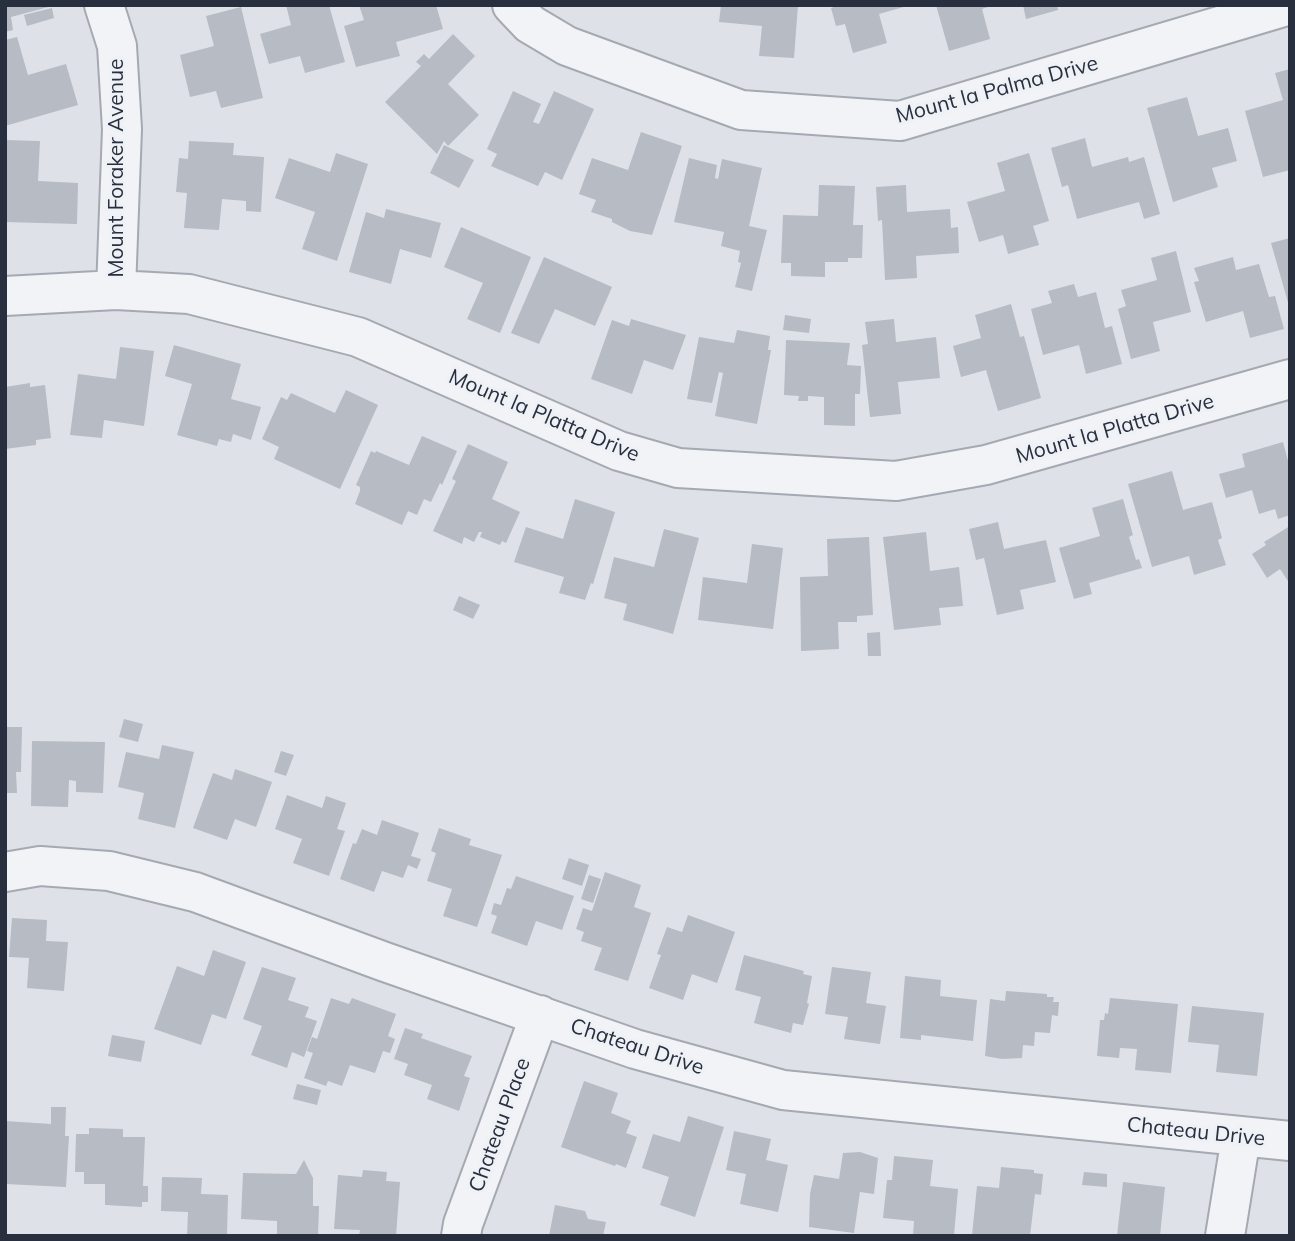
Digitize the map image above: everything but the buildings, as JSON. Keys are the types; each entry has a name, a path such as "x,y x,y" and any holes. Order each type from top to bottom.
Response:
{"street":[{"name":"Mount Foraker Avenue","path":"104,5 117,46 122,129 116,290"},
{"name":"Mount la Palma Drive","path":"512,5 530,24 566,46 741,110 900,121 1290,5"},
{"name":"Mount la Platta Drive","path":"5,296 116,290 190,294 358,337 620,451 678,468 896,481 986,465 1290,379"},
{"name":"Chateau Drive","path":"5,872 40,866 109,871 195,892 635,1049 783,1090 1290,1141"},
{"name":"Chateau Place","path":"461,1236 463,1224 540,1015"},
{"path":"1225,1236 1241,1137"}]}
